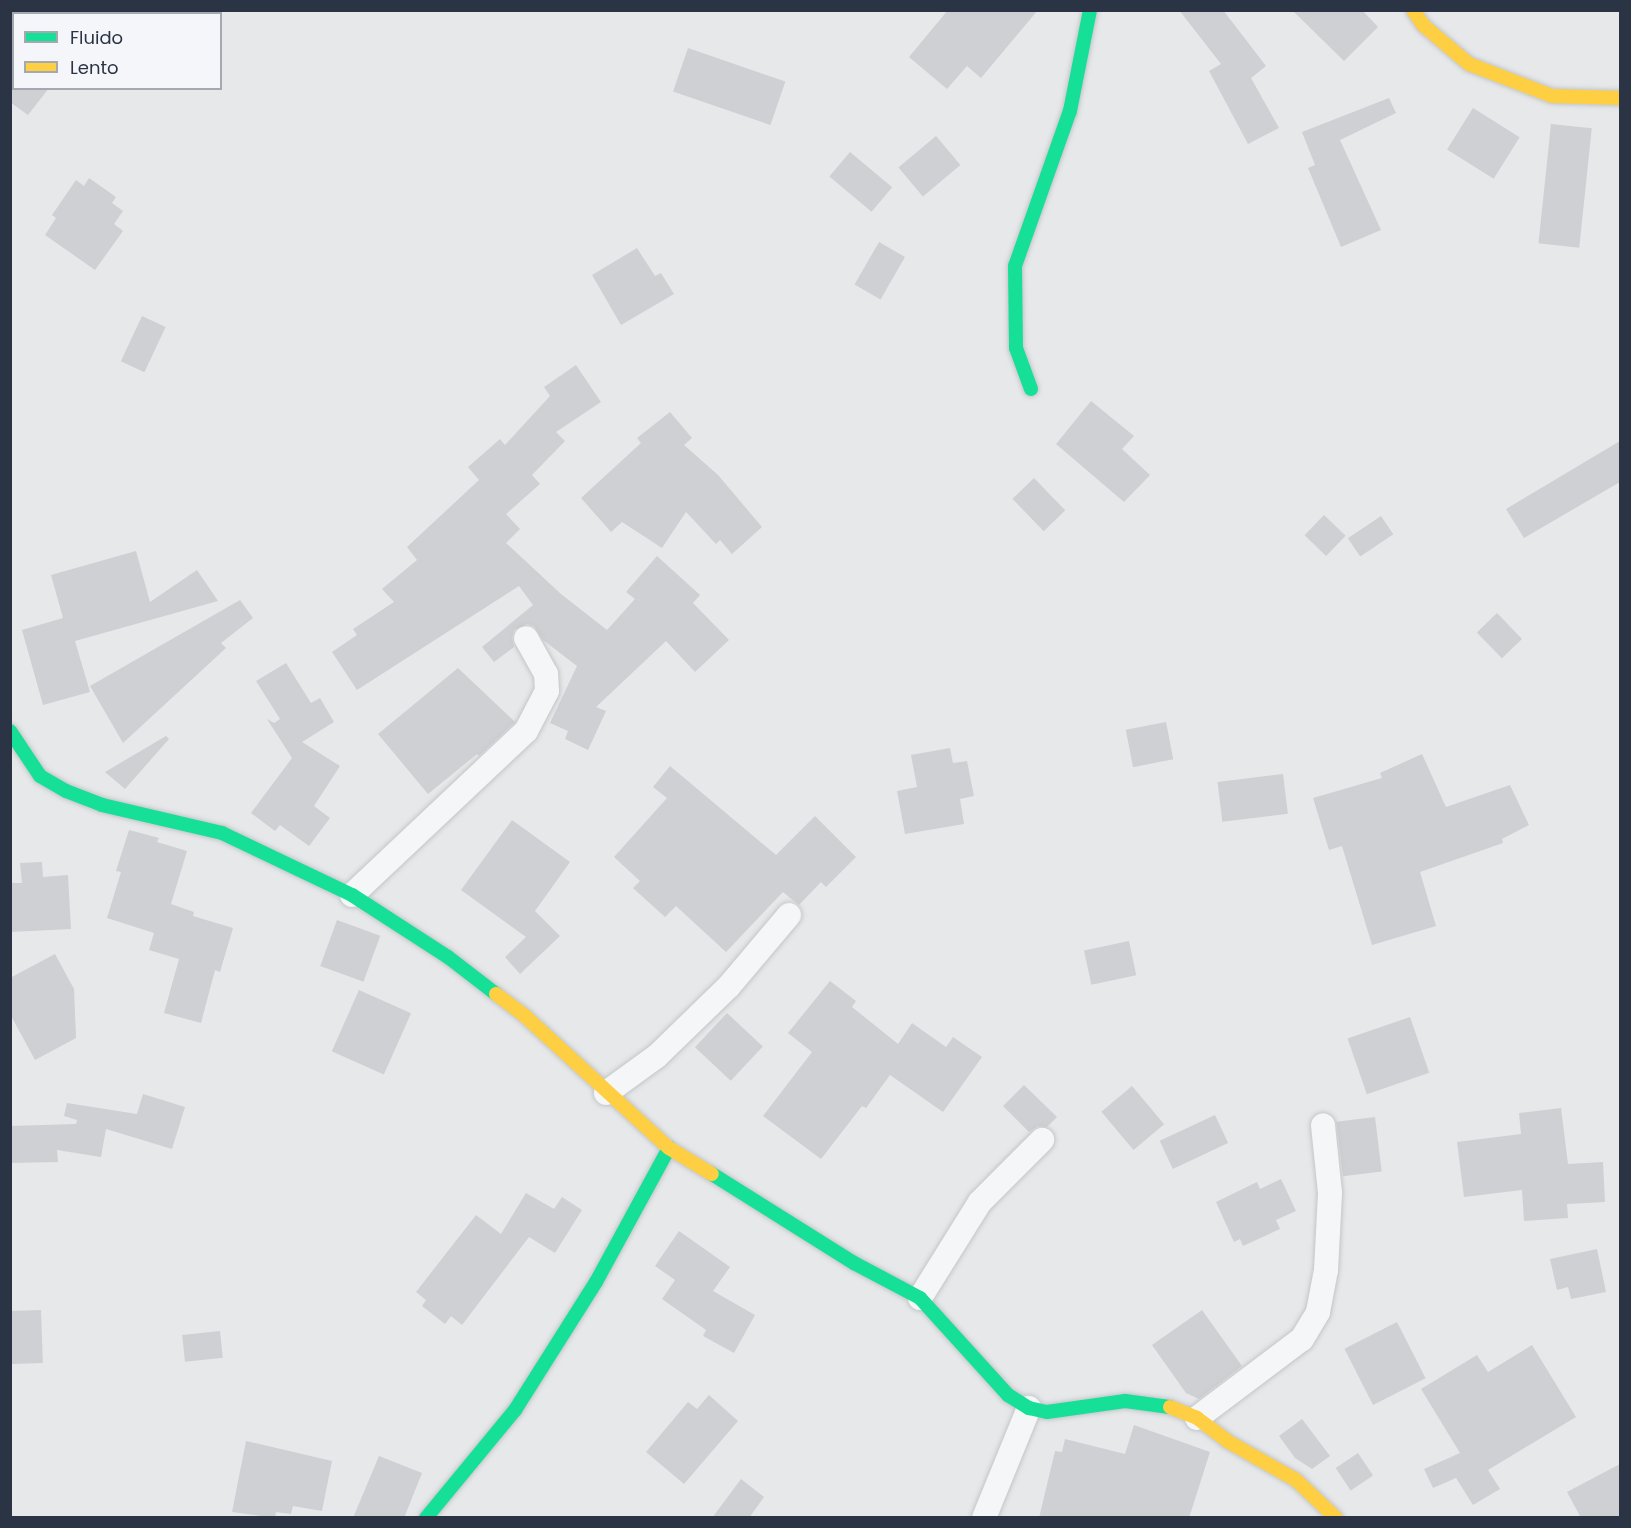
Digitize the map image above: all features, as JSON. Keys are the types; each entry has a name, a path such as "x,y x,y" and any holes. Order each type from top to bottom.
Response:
{"street":[{"path":"1031,389 1016,348 1015,266 1070,111 1090,10"},
{"path":"1413,10 1423,25 1469,64 1552,96 1620,98"},
{"path":"352,895 526,732 547,692 546,674 526,638"},
{"path":"10,731 40,776 66,791 102,805 222,833 352,895 448,957 517,1010 669,1148 854,1263 920,1298 1008,1395 1029,1408 1047,1412 1125,1401 1168,1406 1197,1418 1227,1441 1296,1480 1336,1518"},
{"path":"606,1093 657,1056 729,986 789,915"},
{"path":"1197,1418 1302,1339 1318,1312 1326,1270 1330,1193 1323,1125"},
{"path":"920,1298 980,1202 1042,1140"},
{"path":"426,1518 515,1410 596,1282 669,1148"},
{"path":"984,1518 1029,1408"}],"building":[{"path":"948,10 1038,10 981,78 967,66 947,89 909,57"},
{"path":"1179,10 1223,10 1266,66 1251,78 1279,128 1248,144 1209,71 1221,64"},
{"path":"1292,10 1362,10 1378,27 1344,61"},
{"path":"688,48 785,82 770,125 673,91"},
{"path":"10,88 12,90 47,90 28,115 10,102"},
{"path":"1389,98 1396,113 1340,140 1381,230 1341,247 1308,168 1315,165 1302,132"},
{"path":"1473,108 1520,137 1494,179 1447,150"},
{"path":"1551,124 1592,128 1579,248 1538,243"},
{"path":"936,136 960,165 923,197 898,167"},
{"path":"850,152 892,187 872,212 829,177"},
{"path":"89,178 116,197 112,203 123,211 114,224 123,231 95,270 45,235 56,218 52,215 76,180 84,186"},
{"path":"879,242 905,257 880,299 854,284"},
{"path":"637,248 655,276 661,273 674,294 621,325 592,275"},
{"path":"142,316 166,327 144,372 121,361"},
{"path":"576,365 601,402 556,432 565,441 532,475 540,484 506,514 520,529 506,543 561,594 607,630 635,599 626,592 657,556 700,595 693,603 729,640 695,672 666,641 596,707 606,711 588,750 565,739 568,731 550,723 577,666 543,640 534,626 527,624 514,630 512,638 514,647 494,662 482,647 533,605 519,586 357,690 332,652 357,635 353,629 394,602 382,589 417,560 407,547 479,480 468,467 500,439 505,445 550,396 544,387"},
{"path":"1091,401 1134,436 1122,449 1150,475 1124,502 1056,444"},
{"path":"670,412 692,438 684,445 718,475 762,527 732,554 720,540 716,544 686,512 662,548 622,522 611,532 581,498 641,443 637,438"},
{"path":"1620,441 1620,482 1524,538 1506,509"},
{"path":"1034,478 1065,510 1044,531 1012,499"},
{"path":"1324,515 1346,536 1326,556 1305,535"},
{"path":"1381,516 1393,534 1360,557 1348,538"},
{"path":"136,551 150,602 197,570 218,601 75,641 90,692 43,705 22,630 63,618 51,575"},
{"path":"240,600 253,618 221,643 226,648 123,743 90,686"},
{"path":"1497,613 1522,639 1502,658 1477,632"},
{"path":"286,663 311,703 320,698 334,722 302,742 340,766 314,806 330,818 309,846 280,825 275,831 251,813 292,758 267,719 274,723 280,719 256,681"},
{"path":"458,668 515,722 479,756 477,754 428,794 378,734"},
{"path":"1166,722 1173,759 1133,767 1126,730"},
{"path":"166,736 169,739 125,789 105,772"},
{"path":"950,748 953,763 967,761 974,796 960,799 964,824 905,834 897,791 917,787 911,755"},
{"path":"1422,754 1446,807 1510,785 1529,825 1502,839 1503,843 1420,872 1436,926 1372,945 1342,846 1329,850 1313,798 1382,778 1380,773"},
{"path":"670,766 776,855 815,816 856,857 826,887 821,882 799,905 783,892 726,952 676,906 665,917 633,888 640,881 614,857 667,798 653,787"},
{"path":"1283,774 1288,814 1222,822 1217,782"},
{"path":"512,820 570,862 535,911 560,936 520,974 505,957 526,937 461,890"},
{"path":"129,830 159,838 157,842 187,851 171,904 194,912 193,916 233,928 220,972 215,970 201,1023 164,1013 179,959 149,950 154,933 107,918 121,872 116,871"},
{"path":"42,862 43,877 68,875 71,929 10,932 10,883 22,883 20,863"},
{"path":"337,920 380,936 363,982 320,966"},
{"path":"1129,941 1136,975 1091,985 1084,951"},
{"path":"55,954 74,989 76,1038 35,1060 10,1014 10,978"},
{"path":"830,981 856,1001 852,1007 898,1044 912,1023 946,1047 953,1037 982,1057 943,1112 890,1075 866,1108 862,1106 821,1159 763,1116 812,1052 788,1033"},
{"path":"359,990 411,1013 384,1074 332,1051"},
{"path":"727,1013 763,1046 731,1081 695,1047"},
{"path":"1410,1017 1429,1073 1367,1094 1348,1038"},
{"path":"1024,1085 1057,1117 1047,1127 1038,1126 1029,1132 1003,1106"},
{"path":"1132,1086 1164,1124 1133,1150 1101,1112"},
{"path":"143,1094 185,1107 172,1149 106,1129 101,1157 57,1150 58,1162 10,1163 10,1126 76,1124 77,1120 64,1116 67,1103 137,1114"},
{"path":"1561,1108 1568,1164 1603,1162 1605,1202 1567,1204 1568,1218 1524,1221 1522,1190 1464,1197 1457,1142 1521,1134 1519,1113"},
{"path":"1215,1115 1228,1143 1173,1169 1160,1141"},
{"path":"1375,1117 1382,1172 1343,1176 1336,1122"},
{"path":"1281,1179 1296,1211 1276,1220 1280,1229 1243,1246 1240,1239 1234,1242 1216,1202 1257,1182 1260,1189"},
{"path":"526,1193 554,1209 562,1197 582,1210 555,1253 529,1237 462,1325 451,1316 445,1324 422,1306 426,1300 416,1292 476,1215 501,1234"},
{"path":"679,1231 730,1267 713,1291 755,1315 734,1353 703,1336 706,1330 662,1299 675,1280 655,1266"},
{"path":"1597,1249 1606,1292 1571,1299 1568,1287 1557,1290 1550,1259"},
{"path":"41,1310 43,1363 12,1364 10,1311"},
{"path":"1202,1310 1242,1366 1199,1399 1186,1393 1152,1345"},
{"path":"1397,1322 1426,1378 1373,1405 1344,1349"},
{"path":"220,1331 223,1358 185,1362 182,1335"},
{"path":"1532,1345 1576,1417 1488,1470 1500,1489 1473,1505 1456,1478 1433,1488 1424,1469 1460,1453 1421,1389 1477,1355 1488,1372"},
{"path":"709,1395 738,1421 684,1484 646,1452 688,1402 697,1409"},
{"path":"1302,1419 1330,1456 1312,1469 1295,1458 1279,1436"},
{"path":"1134,1425 1210,1452 1189,1518 1039,1518 1055,1451 1062,1452 1065,1439 1125,1454"},
{"path":"246,1441 332,1461 322,1511 293,1506 291,1514 276,1512 275,1518 232,1512"},
{"path":"1358,1453 1373,1475 1351,1490 1336,1468"},
{"path":"379,1456 422,1473 404,1518 353,1518"},
{"path":"1620,1464 1620,1518 1581,1518 1567,1492"},
{"path":"741,1479 764,1497 749,1518 712,1518"}],"traffic: fast":[{"path":"1031,389 1016,348 1015,266 1070,111 1090,10"},
{"path":"10,731 40,776 66,791 102,805 222,833 352,895 448,957 496,994"},
{"path":"426,1518 515,1410 596,1282 669,1148"},
{"path":"712,1174 854,1263 920,1298 1008,1395 1029,1408 1047,1412 1125,1401 1170,1407"}],"traffic: slow":[{"path":"1413,10 1423,25 1469,64 1552,96 1620,98"},
{"path":"496,994 526,1017 669,1148 712,1174"},
{"path":"1170,1407 1197,1418 1227,1441 1296,1480 1336,1518"}]}
